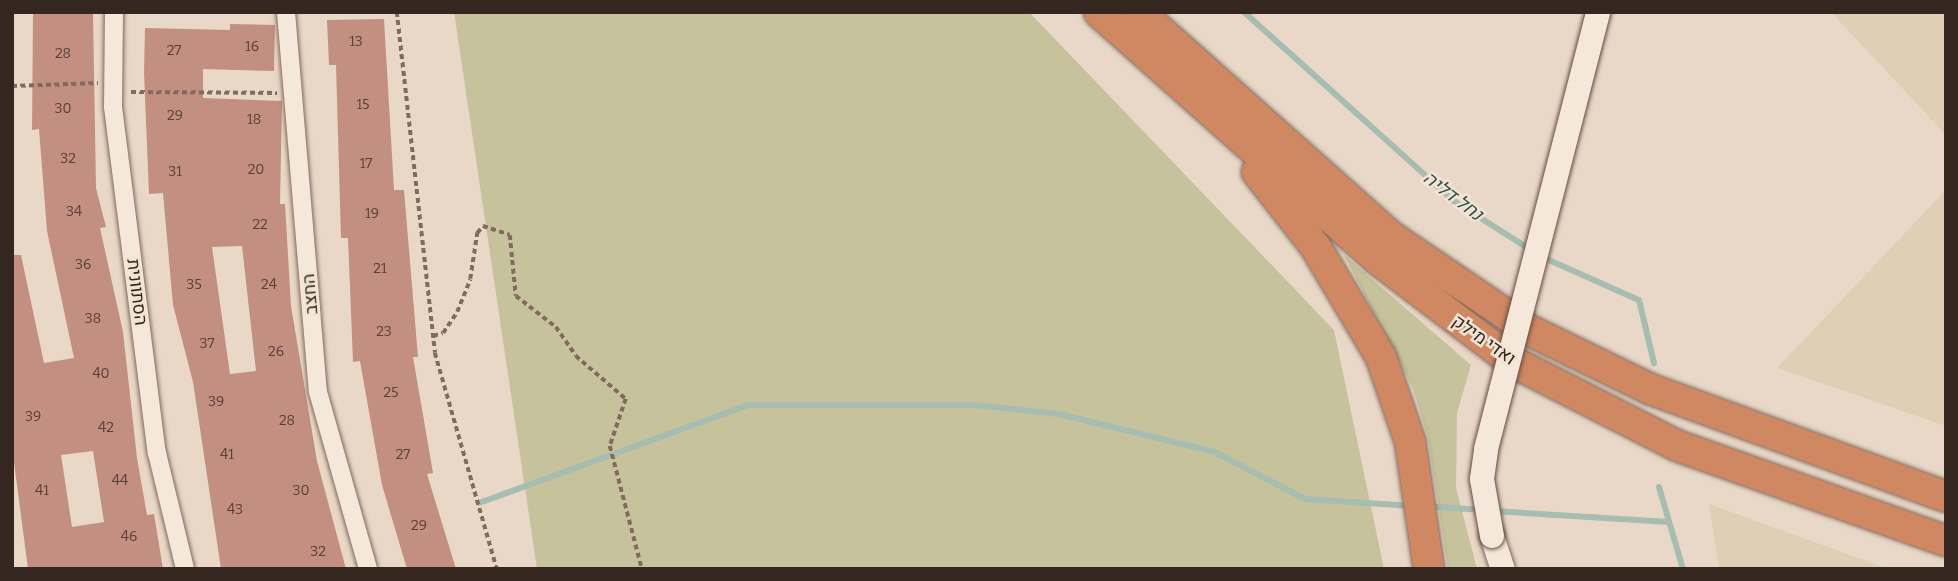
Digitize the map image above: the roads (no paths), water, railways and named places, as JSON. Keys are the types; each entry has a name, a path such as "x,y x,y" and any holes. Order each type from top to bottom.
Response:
{"highway":[{"name":"ואדי מילק","path":"1099,12 1376,258 1513,362 1678,446 1946,541"},
{"name":"ואדי מילק","path":"1139,12 1393,238 1529,330 1650,390 1946,497"},
{"path":"1142,50 1255,170 1315,246 1360,319 1386,370 1410,441 1429,569"}],"street":[{"name":"הסתוונית","path":"114,12 115,87 157,453 185,569"},
{"name":"החצב","path":"286,12 318,392 368,569"},
{"path":"1503,569 1492,536 1482,479 1486,449 1598,12"}],"waterway":[{"name":"נחל דליה","path":"1244,12 1454,201 1531,250"},
{"name":"נחל דליה","path":"1540,256 1639,300 1654,363"},
{"path":"479,503 748,405 975,405 1059,414 1215,452 1305,499 1413,506"},
{"name":"נחל דליה","path":"1659,487 1683,569"},
{"path":"1427,506 1482,510"},
{"path":"1493,511 1669,522"}]}
